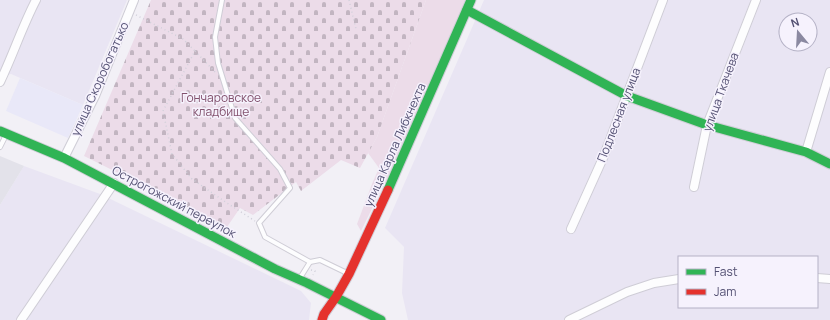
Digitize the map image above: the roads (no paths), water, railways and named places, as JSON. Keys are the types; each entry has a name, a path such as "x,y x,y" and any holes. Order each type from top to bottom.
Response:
{"street":[{"path":"0,82 36,0"},
{"name":"улица Скоробогатько","path":"64,158 95,96 134,0"},
{"name":"улица Карла Либкнехта","path":"322,320 324,314 349,274 387,193 471,0"},
{"name":"Подлесная улица","path":"571,229 603,158 628,96 663,0"},
{"name":"улица Ткачева","path":"694,187 707,125 756,0"},
{"path":"467,10 628,96 707,125 806,152 830,164"},
{"path":"806,152 830,72"},
{"name":"Острогожский переулок","path":"3,132 64,158 275,269 336,297 381,320"},
{"path":"21,320 114,184"},
{"path":"818,278 830,279"},
{"path":"569,320 627,292 654,283 678,279"}],"lane":[{"path":"222,0 215,37 218,63 236,118 280,169 290,188 259,223 265,237 310,262 320,260 349,274"},
{"path":"0,147 3,132"},
{"path":"299,280 310,262"}],"park label":[{"name":"Гончаровское кладбище","path":"221,105"}]}
